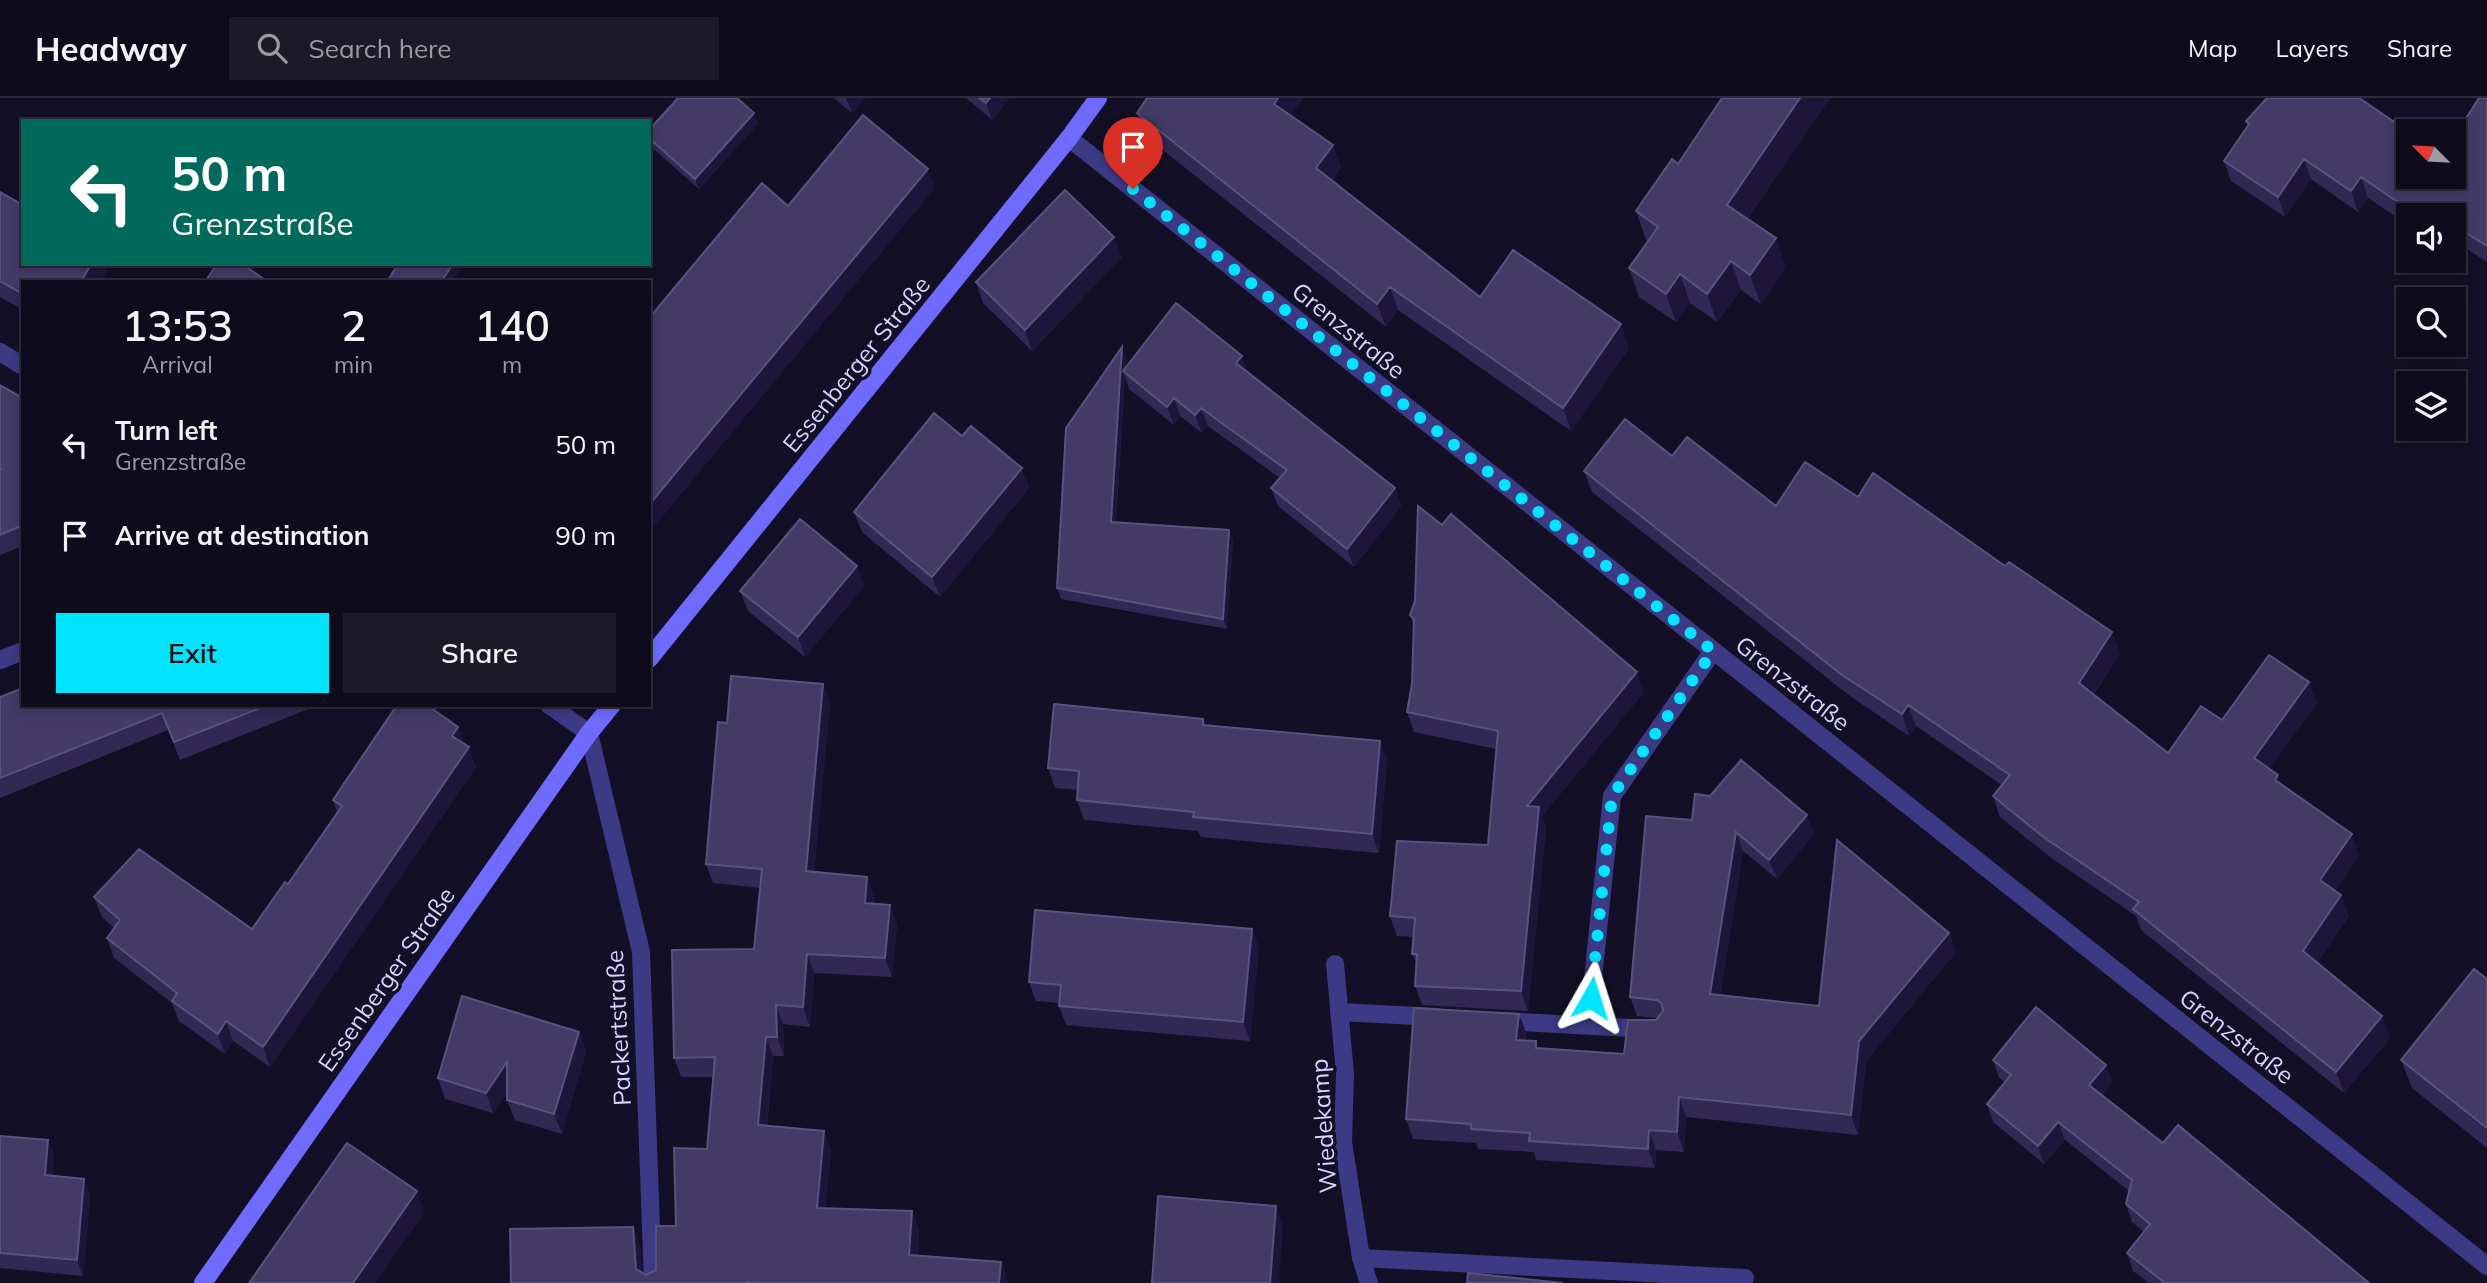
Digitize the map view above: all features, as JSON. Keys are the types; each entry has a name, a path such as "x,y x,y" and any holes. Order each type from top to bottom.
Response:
{"street":[{"name":"Essenberger Straße","path":"651,657 1069,138 1098,98"},
{"name":"Grenzstraße","path":"1069,138 2487,1266"},
{"path":"0,352 21,365"},
{"path":"1591,998 1612,796 1713,651"},
{"path":"0,660 21,652"},
{"path":"552,707 589,733"},
{"name":"Essenberger Straße","path":"203,1283 589,733 610,707"},
{"name":"Packertstraße","path":"589,733 641,951 653,1283"},
{"name":"Wiedekamp","path":"1335,964 1345,1074 1343,1142 1360,1258 1369,1283"},
{"path":"1339,1012 1450,1018"},
{"path":"1478,1019 1658,1029"},
{"path":"1360,1258 1745,1278"}],"building":[{"path":"678,98 737,98 754,113 695,179 651,140 651,128"},
{"path":"1147,98 1278,98 1274,104 1333,145 1316,168 1480,297 1513,250 1621,324 1563,408 1390,287 1377,304 1137,113"},
{"path":"1722,98 1800,98 1727,205 1776,238 1750,275 1731,261 1707,294 1680,274 1666,294 1629,268 1658,227 1636,211 1672,159 1678,164"},
{"path":"2267,98 2359,98 2396,124 2396,189 2466,189 2466,119 2479,98 2487,99 2487,246 2466,233 2466,203 2399,203 2361,177 2351,191 2304,159 2278,197 2224,161 2249,124 2246,121"},
{"path":"863,115 928,169 651,503 651,316 762,183 788,206"},
{"path":"1065,190 1114,237 1025,330 976,282"},
{"path":"0,192 21,204 21,266 90,266 82,280 21,280 21,293 0,281"},
{"path":"216,266 245,266 265,280 206,280"},
{"path":"397,266 452,266 442,280 388,280"},
{"path":"1176,303 1242,356 1236,363 1395,488 1347,549 1271,488 1287,470 1201,408 1195,415 1174,398 1167,407 1123,371"},
{"path":"1122,347 1111,522 1229,530 1223,619 1057,588 1066,428"},
{"path":"0,385 21,397 21,526 0,535"},
{"path":"934,413 962,436 971,426 1022,468 932,577 854,512"},
{"path":"1625,419 1672,456 1687,437 1776,506 1805,462 1858,497 1873,473 2005,566 2009,562 2112,632 2079,683 2168,753 2201,706 2222,720 2269,655 2309,682 2254,758 2278,775 2275,780 2352,834 2320,880 2341,895 2303,951 2382,1016 2336,1072 2133,909 2139,902 2042,836 1993,796 2010,775 1908,705 1902,714 1842,675 1584,471"},
{"path":"1418,506 1442,525 1451,514 1637,672 1527,806 1539,807 1521,991 1415,986 1417,954 1412,954 1415,918 1390,916 1397,841 1488,845 1498,731 1407,712 1412,684 1414,619 1410,615 1415,601"},
{"path":"800,519 857,566 798,637 740,591"},
{"path":"731,676 823,684 806,871 867,877 865,903 890,905 885,958 807,954 803,1007 776,1005 777,1037 766,1037 758,1125 824,1131 817,1208 912,1211 909,1255 1001,1262 999,1283 511,1283 510,1229 633,1227 636,1269 646,1275 656,1270 656,1226 676,1226 674,1148 707,1149 715,1057 674,1058 672,950 754,949 762,869 706,864 718,722 727,723"},
{"path":"21,689 21,707 263,707 174,742 162,713 0,778 0,697"},
{"path":"1054,704 1203,719 1203,725 1380,741 1372,834 1193,817 1194,812 1077,800 1079,771 1048,768"},
{"path":"396,707 430,707 458,727 452,736 469,747 263,1047 226,1021 218,1034 172,1001 177,993 107,938 120,920 94,897 139,849 252,929 285,882 288,884 342,806 333,800"},
{"path":"1741,760 1807,815 1769,860 1736,832 1710,994 1819,1006 1837,840 1949,933 1859,1041 1851,1115 1679,1097 1677,1132 1649,1130 1648,1149 1529,1141 1530,1133 1471,1129 1471,1124 1406,1119 1414,1008 1519,1014 1516,1040 1536,1041 1536,1048 1624,1054 1628,1020 1656,1020 1663,1011 1662,1004 1657,1000 1630,997 1646,816 1692,820 1695,794 1710,796"},
{"path":"1035,910 1252,929 1243,1022 1059,1006 1061,985 1029,982"},
{"path":"2474,969 2487,979 2487,1128 2401,1060"},
{"path":"462,996 579,1032 554,1114 507,1100 507,1062 486,1093 438,1078"},
{"path":"2036,1007 2106,1065 2089,1085 2163,1143 2178,1125 2369,1283 2165,1283 2127,1253 2150,1224 2126,1204 2132,1180 2058,1122 2038,1146 1987,1104 2011,1075 1993,1060"},
{"path":"0,1136 48,1140 45,1175 84,1179 77,1260 0,1253"},
{"path":"347,1143 417,1191 353,1283 249,1283"},
{"path":"1158,1196 1276,1206 1270,1283 1152,1283"},
{"path":"1468,1273 1563,1283 1467,1283"}],"route":[{"path":"1133,189 1713,651 1612,796 1591,998"}]}
